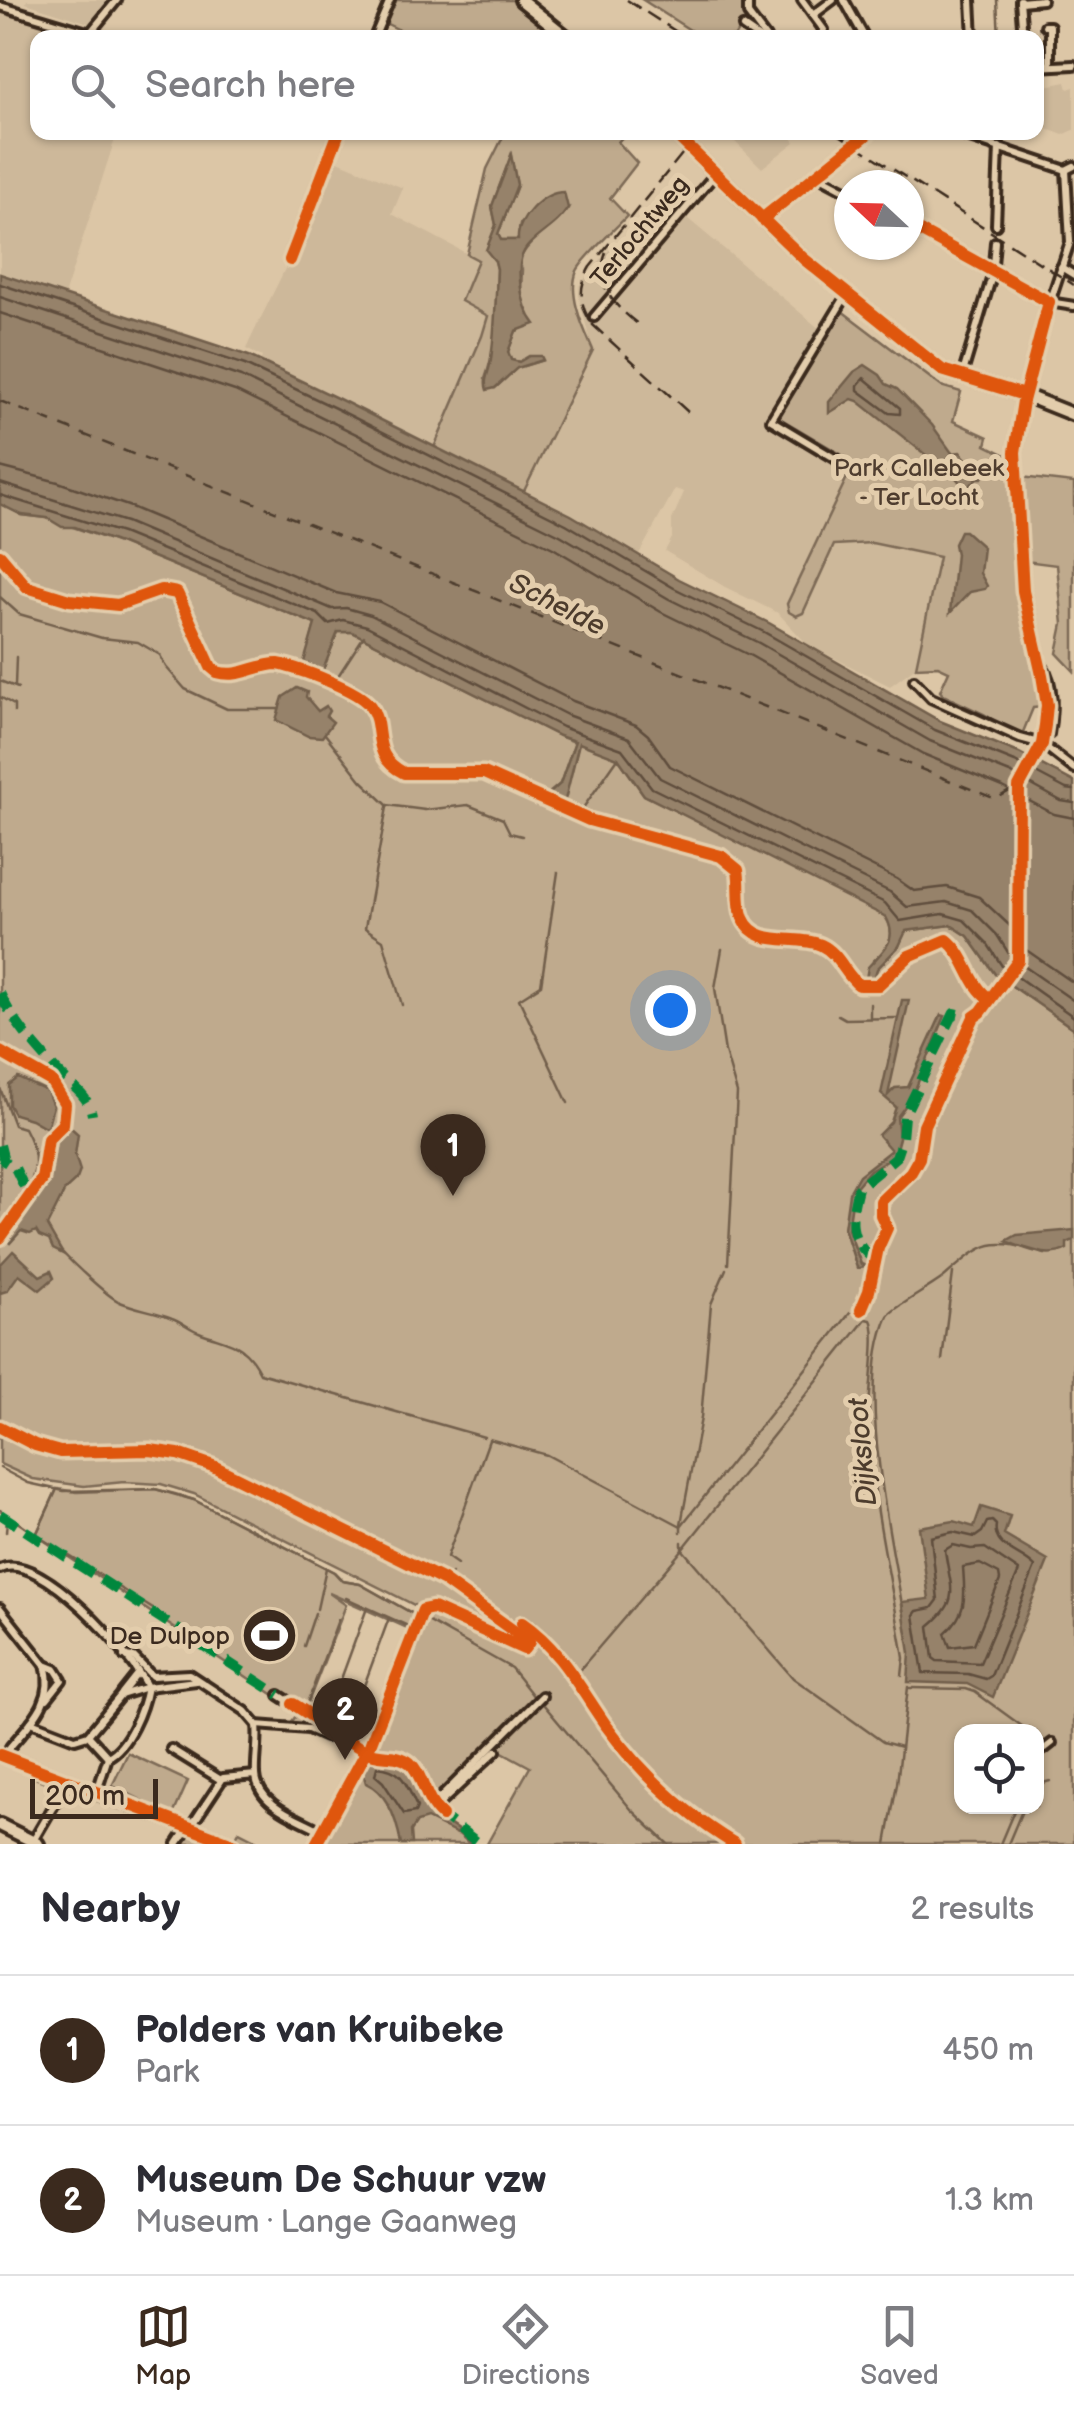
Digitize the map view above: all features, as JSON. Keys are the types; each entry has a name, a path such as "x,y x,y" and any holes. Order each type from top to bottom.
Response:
{"main road":[{"path":"529,1 561,30"},
{"path":"681,140 846,294 942,370 1074,415"},
{"path":"0,1826 35,1842"}],"street":[{"path":"93,30 118,0"},
{"path":"377,30 390,0"},
{"path":"802,0 824,30"},
{"path":"813,15 833,0"},
{"path":"844,0 860,30"},
{"path":"971,0 973,30"},
{"path":"1022,30 1020,1 1042,0"},
{"path":"748,1 748,14 758,30"},
{"path":"0,6 80,30"},
{"path":"1044,26 1050,26 1050,66"},
{"path":"743,27 748,30"},
{"path":"1044,66 1074,65"},
{"path":"290,260 337,140"},
{"path":"762,219 857,140"},
{"path":"978,140 1070,168 1070,242 1024,395 1015,441 1023,591 1046,705 1042,744"},
{"path":"996,225 1000,147"},
{"name":"Terlochtweg","path":"594,317 716,173"},
{"path":"818,175 834,184"},
{"path":"924,233 1050,302 1074,306"},
{"path":"961,377 993,271 995,242"},
{"path":"1061,266 1074,275"},
{"path":"836,459 770,420 846,294"},
{"path":"1037,659 1044,665 1050,687 1050,734"},
{"path":"914,680 931,698 1042,744 1074,769"},
{"path":"0,1569 20,1566 80,1603 147,1687 145,1700 120,1749 108,1757 100,1782"},
{"path":"0,1608 45,1665 56,1670 62,1680 10,1747"},
{"path":"316,1844 367,1752 423,1610"},
{"path":"124,1656 134,1657 152,1676 190,1674 245,1711 257,1725 256,1775 264,1797 322,1832"},
{"path":"45,1665 49,1688 46,1700"},
{"path":"32,1722 74,1739 88,1735 137,1674"},
{"path":"120,1695 147,1687 197,1681"},
{"path":"278,1695 367,1752 393,1754 411,1764 434,1809"},
{"path":"434,1809 439,1799 542,1696"},
{"path":"257,1725 308,1729 326,1737 334,1730"},
{"path":"88,1735 108,1757"},
{"path":"1044,1749 1052,1743"},
{"path":"170,1749 221,1780"},
{"path":"434,1809 496,1751"},
{"path":"194,1822 221,1780 256,1775"},
{"path":"35,1842 64,1788"},
{"path":"176,1844 185,1832"}],"shaded area":[{"path":"111,0 92,24 26,3"},
{"path":"0,11 62,30 30,30 30,140 115,140 63,299 0,282"},
{"path":"1066,82 1068,89 1074,87 1074,130 1063,135 1044,128 1044,86"},
{"path":"733,140 793,140 795,142 762,168"},
{"path":"338,161 403,188 392,214 479,260 461,301 488,315 483,336 433,450 251,380 262,357 246,349"},
{"path":"687,218 827,335 778,417 846,457 851,469 787,604 803,613 833,545 872,543 939,558 916,667 890,686 808,645 778,613 665,551 684,492 675,489 638,556 524,494 593,352 579,286 613,245 644,269"}],"green space":[{"path":"391,0 515,0 549,30 400,30 381,21"},
{"path":"643,0 748,0 745,11 757,30 742,25 739,30 690,30"},
{"path":"502,140 620,140 637,163 610,198 627,216 577,271 575,301 593,350 523,493 433,450 488,316 461,301 478,260 467,254 487,169","holes":["511,156 517,185 498,235 501,240 518,240 520,224 568,208 528,247 519,262 521,294 529,325 516,331 508,351 511,360 543,360 517,368 495,388 485,379 494,339 497,269 487,250 496,225 492,206"]},
{"name":"Park Callebeek - Ter Locht","path":"842,311 941,386 961,392 953,421 988,437 986,445 1006,455 1018,591 1043,707 1033,708 1021,737 943,695 940,691 949,671 938,666 916,667 939,557 872,543 834,545 803,613 796,616 789,612 787,604 851,469 846,457 778,417"},
{"name":"Park Callebeek - Ter Locht","path":"1021,477 1074,483 1074,671 1057,653 1063,624 1057,565 1025,561"},
{"path":"0,504 22,515 47,518 119,543 315,624 305,662 323,669 338,632 352,632 575,742 560,784 549,793 564,800 579,742 618,758 644,795 881,912 891,932 885,950 873,961 873,978 899,946 905,931 951,925 968,936 995,974 1074,1029 1074,1844 487,1844 530,1767 495,1748 432,1810 470,1844 322,1844 364,1761 373,1755 366,1747 412,1630 329,1593 346,1605 305,1710 327,1728 325,1731 290,1724 299,1712 36,1535 57,1489 155,1489 194,1500 334,1572 342,1581 360,1584 417,1616 422,1609 194,1494 161,1484 84,1486 33,1479 0,1464"},
{"path":"0,1748 234,1841 239,1832 263,1844 184,1844 186,1834 37,1779 38,1775 0,1761"},
{"path":"128,1753 188,1781 173,1815 112,1786"}],"water":[{"path":"511,155 517,185 498,234 501,240 518,240 526,216 547,197 564,192 568,208 527,247 520,263 523,296 535,324 516,331 508,352 511,360 519,362 529,356 541,356 543,360 517,368 495,388 487,390 497,269 486,250 496,225 492,206"},
{"name":"Schelde","path":"0,274 249,356 571,515 679,579 769,623 940,721 1019,753 1074,782 1074,1029 995,974 968,936 951,925 906,931 899,946 877,969 874,979 866,979 868,967 890,939 886,917 644,795 618,758 579,743 565,800 549,794 560,784 575,741 352,632 338,632 323,670 304,662 315,624 119,543 75,527 62,527 47,518 22,515 0,504"},
{"path":"865,365 897,389 932,425 952,453 960,452 985,471 982,478 966,490 953,474 938,472 931,459 858,401 852,399 829,413 829,402 854,372"},
{"path":"960,531 983,547 980,573 987,586 970,592 950,613 954,544"},
{"path":"297,688 307,692 306,697 318,711 326,706 329,711 326,716 333,722 322,737 308,736 276,720 283,697"},
{"path":"902,1000 909,1000 888,1095 895,1088 908,1087 941,1015 945,1016 912,1097 897,1117 899,1138 894,1156 870,1170 854,1189 848,1229 861,1264 868,1267 857,1268 844,1228 849,1193 859,1175 891,1150 878,1135 891,1122 896,1107 881,1094"},
{"path":"18,1078 47,1091 53,1106 47,1128 14,1114 9,1105 9,1085"},
{"path":"69,1126 78,1134 75,1155 80,1171 65,1190 47,1226 63,1254 36,1231 21,1231 10,1243 5,1239 50,1174 52,1142"},
{"path":"1074,1230 1074,1240 1060,1252 1036,1252 1006,1241 1017,1235"},
{"path":"13,1251 40,1276 51,1271 54,1278 40,1290 19,1274 7,1291 0,1293 0,1265"},
{"path":"981,1507 1010,1516 1004,1535 1048,1561 993,1697 967,1684 908,1682 910,1653 902,1602 929,1599 919,1527 954,1521 974,1527"},
{"path":"375,1756 405,1766 430,1808 459,1831 457,1834 427,1819 417,1822 411,1831 412,1844 401,1844 386,1801 366,1783 365,1768"}],"waterway":[{"path":"997,0 999,30"},
{"path":"0,597 19,614 102,638 138,642 160,655 185,689 227,709 278,709"},
{"path":"338,676 364,636"},
{"path":"15,686 16,657"},
{"path":"0,681 18,688"},
{"path":"0,697 14,705 14,712"},
{"path":"325,734 361,780 387,805 425,810 468,805 503,819 510,833 522,836"},
{"path":"583,808 618,758"},
{"path":"387,807 365,928 383,940 402,1005"},
{"path":"558,872 541,985 519,999 568,1103"},
{"path":"722,949 715,988 725,1052 737,1093 728,1264"},
{"path":"870,1004 870,1017"},
{"path":"838,1015 845,1019 898,1018"},
{"path":"0,1088 14,1125 24,1128 33,1149 35,1163 29,1185"},
{"name":"Dijksloot","path":"903,1611 884,1503 875,1420 879,1346 888,1316 990,1245 1012,1245 1045,1254"},
{"path":"62,1252 114,1299 235,1345 248,1355 260,1373 484,1437"},
{"path":"681,1524 701,1418 711,1304 726,1269"},
{"path":"942,1360 953,1273"},
{"path":"856,1304 860,1294"},
{"path":"681,1526 850,1313"},
{"path":"576,1674 678,1555 866,1319 871,1320 874,1336 869,1411 873,1473 904,1658 902,1676"},
{"path":"489,1439 547,1455 681,1526 681,1532"},
{"path":"457,1564 447,1557 489,1440"},
{"path":"0,1468 28,1483 64,1491 155,1489 194,1500 334,1572 343,1581 360,1584 417,1616"},
{"path":"0,1510 36,1535 56,1491"},
{"path":"6,1532 7,1519"},
{"path":"36,1535 122,1589"},
{"path":"682,1542 682,1549 793,1678 883,1742 901,1747"},
{"path":"317,1609 326,1568"},
{"path":"449,1580 452,1573"},
{"path":"123,1590 164,1616"},
{"path":"346,1598 410,1627 415,1615"},
{"path":"337,1690 367,1608"},
{"path":"304,1646 315,1613"},
{"path":"355,1710 389,1618"},
{"path":"422,1618 511,1668 534,1697"},
{"path":"314,1685 338,1620"},
{"path":"886,1844 908,1687"},
{"path":"910,1688 966,1689 1019,1724"},
{"path":"305,1707 312,1691"},
{"path":"544,1705 631,1809 668,1844"},
{"path":"374,1749 388,1708"},
{"path":"1044,1783 1050,1781"},
{"path":"1000,1844 1013,1814"},
{"path":"1008,1844 1021,1814"},
{"path":"458,1833 472,1844"}],"ferry route":[{"path":"0,401 996,799 1018,786"},
{"path":"1018,961 1019,787"}],"railway":[{"path":"627,0 674,30"},
{"path":"688,412 593,325 585,311 582,289 590,267 693,140"},
{"path":"847,140 1074,285"},
{"path":"606,252 603,275 609,294 639,325"}],"marked path":[{"path":"0,993 34,1044 83,1096 92,1115"},
{"path":"874,1260 855,1236 853,1209 858,1188 896,1157 904,1116 954,1013 974,1017"},
{"path":"0,1145 4,1161 15,1168 30,1199"},
{"path":"0,1514 279,1695"},
{"path":"436,1811 480,1844"}],"cycle path":[{"path":"290,260 336,140"},
{"path":"681,140 804,259 942,370 1024,395"},
{"path":"762,219 860,140"},
{"path":"861,1310 887,1228 881,1215 881,1201 911,1172 919,1158 924,1125 974,1017 1018,961 1019,787 1042,744 1047,705 1023,591 1015,452 1023,401 1049,302 924,233"},
{"path":"0,555 27,587 69,600 118,605 161,590 177,593 211,667 217,672 233,674 278,664 354,693 375,714 386,758 404,773 484,773 589,820 721,856 738,870 741,912 749,928 767,937 821,945 859,985 878,985 909,956 947,940 990,999"},
{"path":"0,1052 51,1081 65,1104 63,1124 48,1139 42,1179 0,1238"},
{"path":"0,1427 35,1445 60,1452 150,1450 178,1454 213,1466 443,1580 529,1642 524,1649 433,1608 423,1610 370,1745 316,1844"},
{"path":"522,1623 558,1656 605,1724 648,1775 680,1805 735,1844"},
{"path":"293,1704 366,1751 410,1763 442,1816"},
{"path":"0,1755 233,1844"}],"place":[{"name":"Polders van Kruibeke","path":"453,1196"},
{"name":"De Dulpop","path":"269,1636"},
{"name":"Museum De Schuur vzw","path":"345,1760"}]}
